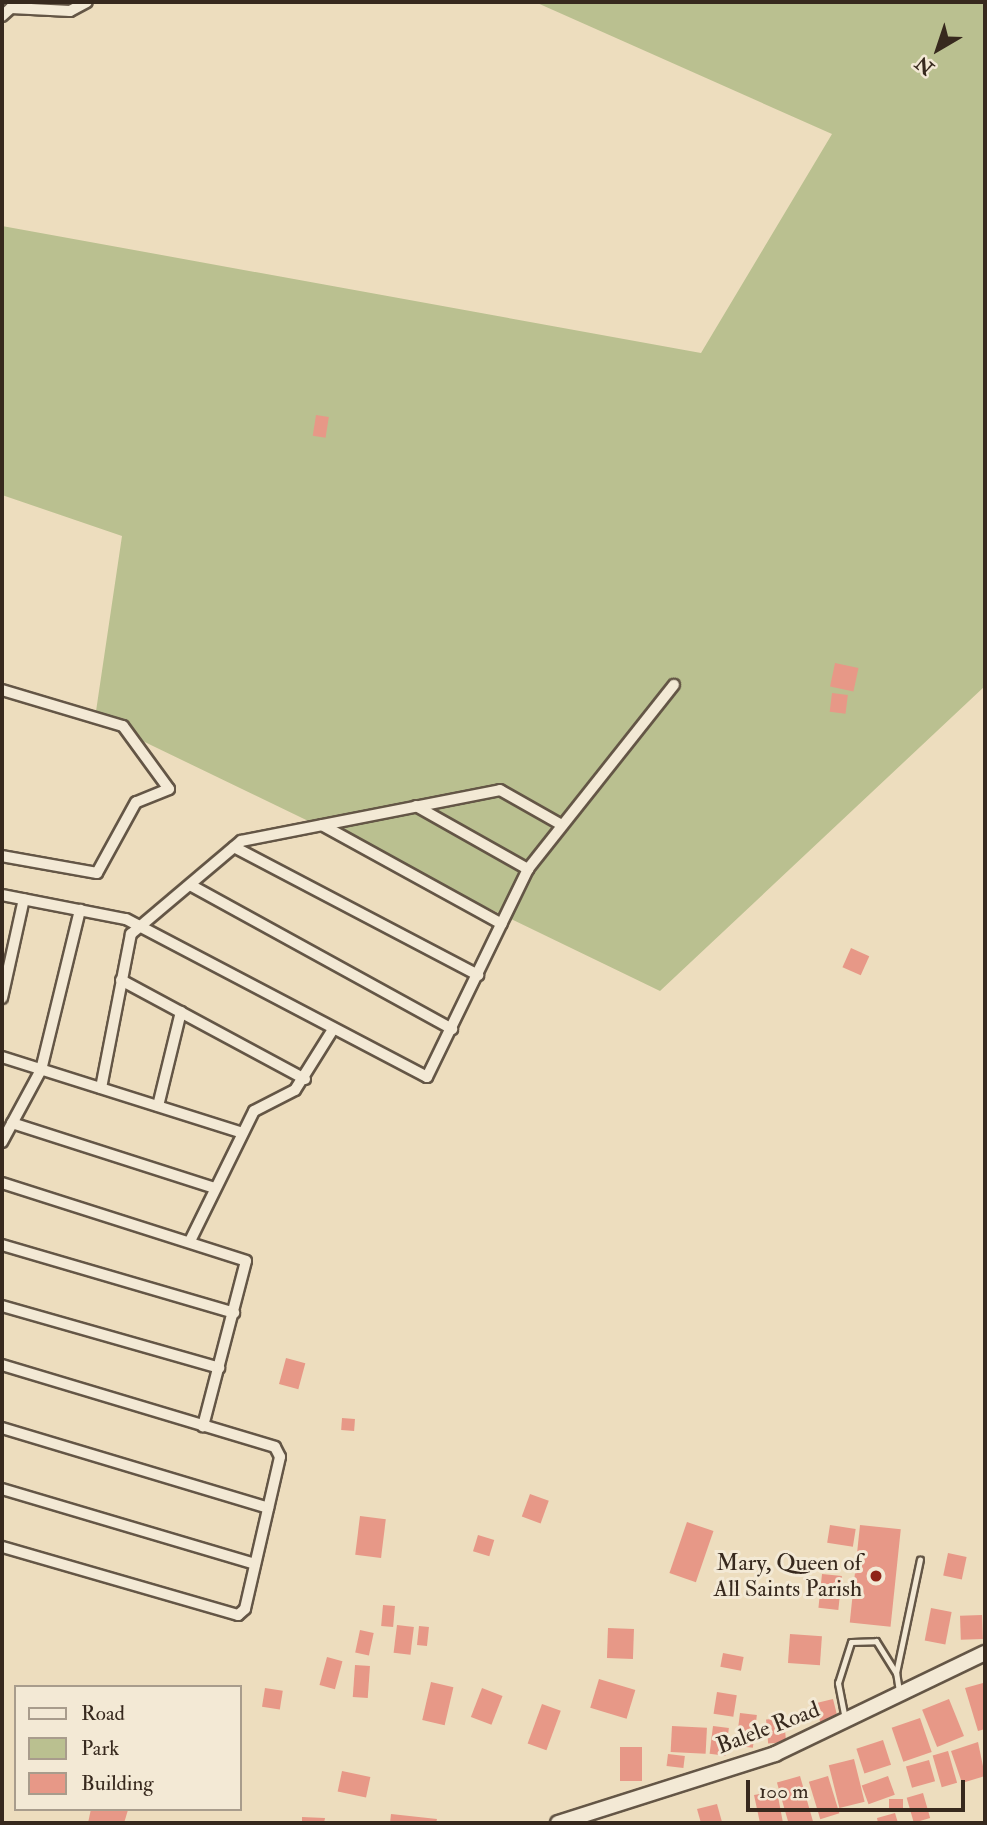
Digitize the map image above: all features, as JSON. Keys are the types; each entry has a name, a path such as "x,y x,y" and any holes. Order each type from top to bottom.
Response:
{"street":[{"path":"2,16 11,8 70,11 87,2"},
{"path":"2,895 80,910 142,927 421,1079 431,1074 528,869 559,824 674,685"},
{"path":"2,690 122,726 169,789 136,802 97,873 2,856"},
{"path":"101,1088 131,934 192,886 234,847 322,825 500,790 559,824"},
{"path":"416,806 528,869"},
{"path":"322,825 502,924"},
{"path":"234,847 478,975"},
{"path":"192,886 452,1030"},
{"path":"2,998 24,899"},
{"path":"2,1142 41,1070 80,910"},
{"path":"121,980 305,1079"},
{"path":"158,1106 181,1012"},
{"path":"190,1241 240,1132 254,1111 305,1079 332,1031"},
{"path":"2,1057 240,1132"},
{"path":"12,1123 214,1188"},
{"path":"2,1183 246,1261 203,1426"},
{"path":"2,1244 234,1313"},
{"path":"2,1306 219,1368"},
{"path":"2,1365 278,1451 255,1564 238,1615 2,1548"},
{"path":"2,1428 268,1508"},
{"path":"2,1489 255,1564"},
{"name":"Balele Road","path":"558,1823 775,1754 900,1698 985,1653"}],"lane":[{"path":"900,1698 896,1673 920,1559"},
{"path":"845,1722 838,1684 850,1642 876,1641 896,1673"}],"green space":[{"path":"535,2 985,2 985,686 660,991 95,718 122,536 2,495 2,226 701,353 832,134"}],"building":[{"path":"316,415 329,417 326,438 313,436"},
{"path":"835,663 858,668 853,691 830,686"},
{"path":"832,693 848,695 846,714 830,712"},
{"path":"851,948 869,956 861,975 842,967"},
{"path":"286,1358 305,1363 298,1389 279,1384"},
{"path":"342,1418 355,1419 354,1431 341,1430"},
{"path":"530,1494 549,1501 541,1523 522,1517"},
{"path":"360,1516 386,1519 381,1558 355,1555"},
{"path":"687,1522 713,1531 696,1582 669,1573"},
{"path":"830,1525 856,1529 853,1547 827,1543"},
{"name":"Mary, Queen of All Saints Parish","path":"860,1525 901,1529 891,1627 850,1622"},
{"path":"478,1535 494,1540 489,1556 473,1551"},
{"path":"948,1553 967,1557 962,1579 943,1575"},
{"path":"822,1574 842,1576 838,1610 818,1608"},
{"path":"383,1605 395,1606 393,1627 381,1626"},
{"path":"931,1608 952,1612 945,1644 925,1640"},
{"path":"982,1615 983,1639 961,1640 960,1616"},
{"path":"397,1625 414,1627 410,1655 394,1653"},
{"path":"419,1626 429,1627 427,1646 417,1645"},
{"path":"608,1628 634,1629 633,1659 607,1658"},
{"path":"360,1630 374,1633 369,1655 355,1652"},
{"path":"790,1634 822,1636 820,1665 788,1663"},
{"path":"723,1653 744,1657 741,1671 720,1667"},
{"path":"327,1657 342,1661 335,1689 319,1685"},
{"path":"355,1665 370,1666 368,1698 353,1697"},
{"path":"599,1679 635,1690 627,1719 590,1708"},
{"path":"431,1682 453,1687 445,1725 422,1720"},
{"path":"983,1683 985,1729 978,1731 965,1688"},
{"path":"265,1688 283,1691 280,1710 262,1707"},
{"path":"482,1688 503,1696 491,1725 471,1717"},
{"path":"717,1692 737,1695 733,1717 714,1714"},
{"path":"833,1699 838,1719 821,1724 816,1703"},
{"path":"949,1699 964,1736 937,1747 922,1710"},
{"path":"542,1704 561,1711 546,1750 528,1743"},
{"path":"740,1713 757,1715 753,1748 736,1746"},
{"path":"784,1718 786,1742 768,1743 766,1720"},
{"path":"920,1718 932,1752 903,1762 892,1728"},
{"path":"672,1726 707,1728 706,1754 671,1752"},
{"path":"713,1726 729,1728 725,1756 710,1754"},
{"path":"883,1740 891,1765 864,1773 856,1749"},
{"path":"978,1742 985,1776 962,1783 951,1751"},
{"path":"620,1747 642,1747 642,1781 620,1781"},
{"path":"948,1751 957,1783 942,1787 933,1755"},
{"path":"668,1754 685,1756 683,1768 667,1766"},
{"path":"854,1759 865,1802 839,1808 829,1765"},
{"path":"929,1760 935,1781 912,1788 906,1767"},
{"path":"342,1771 370,1777 366,1798 338,1792"},
{"path":"800,1776 813,1821 789,1823 777,1783"},
{"path":"828,1776 839,1813 820,1819 809,1782"},
{"path":"888,1776 895,1795 869,1804 862,1786"},
{"path":"777,1791 783,1823 760,1823 754,1795"},
{"path":"923,1793 930,1818 914,1823 907,1798"},
{"path":"889,1799 903,1799 903,1809 889,1809"},
{"path":"717,1804 722,1822 701,1823 697,1809"},
{"path":"91,1811 128,1811 124,1823 88,1823"},
{"path":"895,1813 898,1823 878,1823 877,1818"},
{"path":"391,1814 437,1819 436,1823 390,1823"},
{"path":"302,1817 325,1818 324,1823 302,1823"}],"place":[{"name":"Mary, Queen of All Saints Parish","path":"876,1576"}]}
